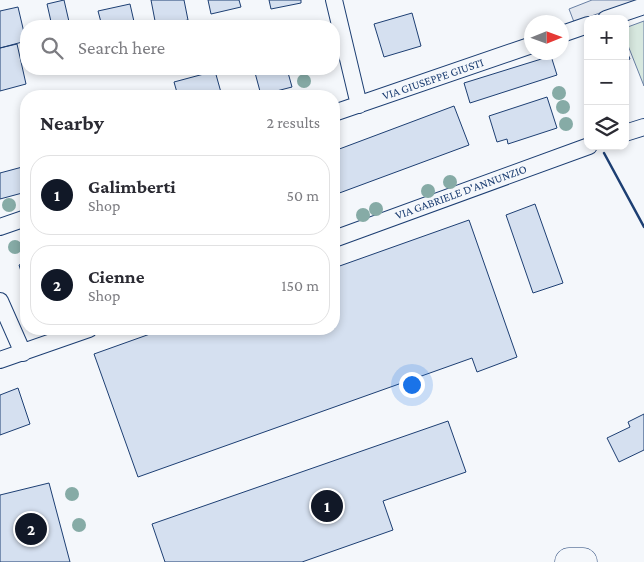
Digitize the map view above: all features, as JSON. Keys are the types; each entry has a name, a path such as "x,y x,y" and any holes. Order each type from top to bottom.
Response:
{"highway":[{"path":"569,562 583,562"}],"street":[{"path":"334,0 339,20"},
{"path":"618,15 644,6"},
{"path":"340,25 359,105"},
{"path":"569,32 584,26"},
{"name":"VIA GIUSEPPE GIUSTI","path":"340,111 524,48"},
{"path":"629,132 644,127"},
{"name":"VIA GABRIELE D'ANNUNZIO","path":"340,237 584,148"},
{"path":"0,226 20,220"},
{"path":"0,301 23,353"},
{"path":"0,360 72,335"}],"shaded area":[{"path":"592,0 637,0 594,15 584,15 584,19 574,22 569,9"},
{"path":"644,21 644,86 629,48 629,27"}],"building":[{"path":"64,0 69,20 51,20 47,4"},
{"path":"151,0 184,0 188,20 155,20"},
{"path":"208,0 239,0 241,7 211,14"},
{"path":"269,0 301,0 301,3 271,9"},
{"path":"130,4 134,20 100,20 98,11"},
{"path":"18,7 21,20 20,43 0,48 0,11"},
{"path":"412,13 421,46 384,57 374,24"},
{"path":"17,44 20,57 20,75 24,75 26,84 0,91 0,48"},
{"path":"538,60 552,60 557,75 470,103 464,83"},
{"path":"200,75 216,75 220,90 176,90 174,82"},
{"path":"256,75 289,75 292,87 280,90 260,90"},
{"path":"547,97 557,128 508,144 507,139 497,142 489,116"},
{"path":"454,106 469,145 340,193 340,149"},
{"path":"20,168 20,194 0,199 0,173"},
{"path":"535,204 563,283 533,293 506,215"},
{"path":"469,220 517,357 477,372 472,358 138,477 94,354 147,335 340,335 340,266"},
{"path":"18,388 30,424 0,435 0,395"},
{"path":"644,414 644,450 619,462 607,438 630,427 628,422"},
{"path":"448,421 466,472 383,501 393,530 302,562 165,562 152,524"},
{"path":"49,483 70,562 0,562 0,495"}],"wall":[{"path":"604,153 644,227"}],"place":[{"name":"Galimberti","path":"327,506"},
{"name":"Cienne","path":"31,529"}]}
